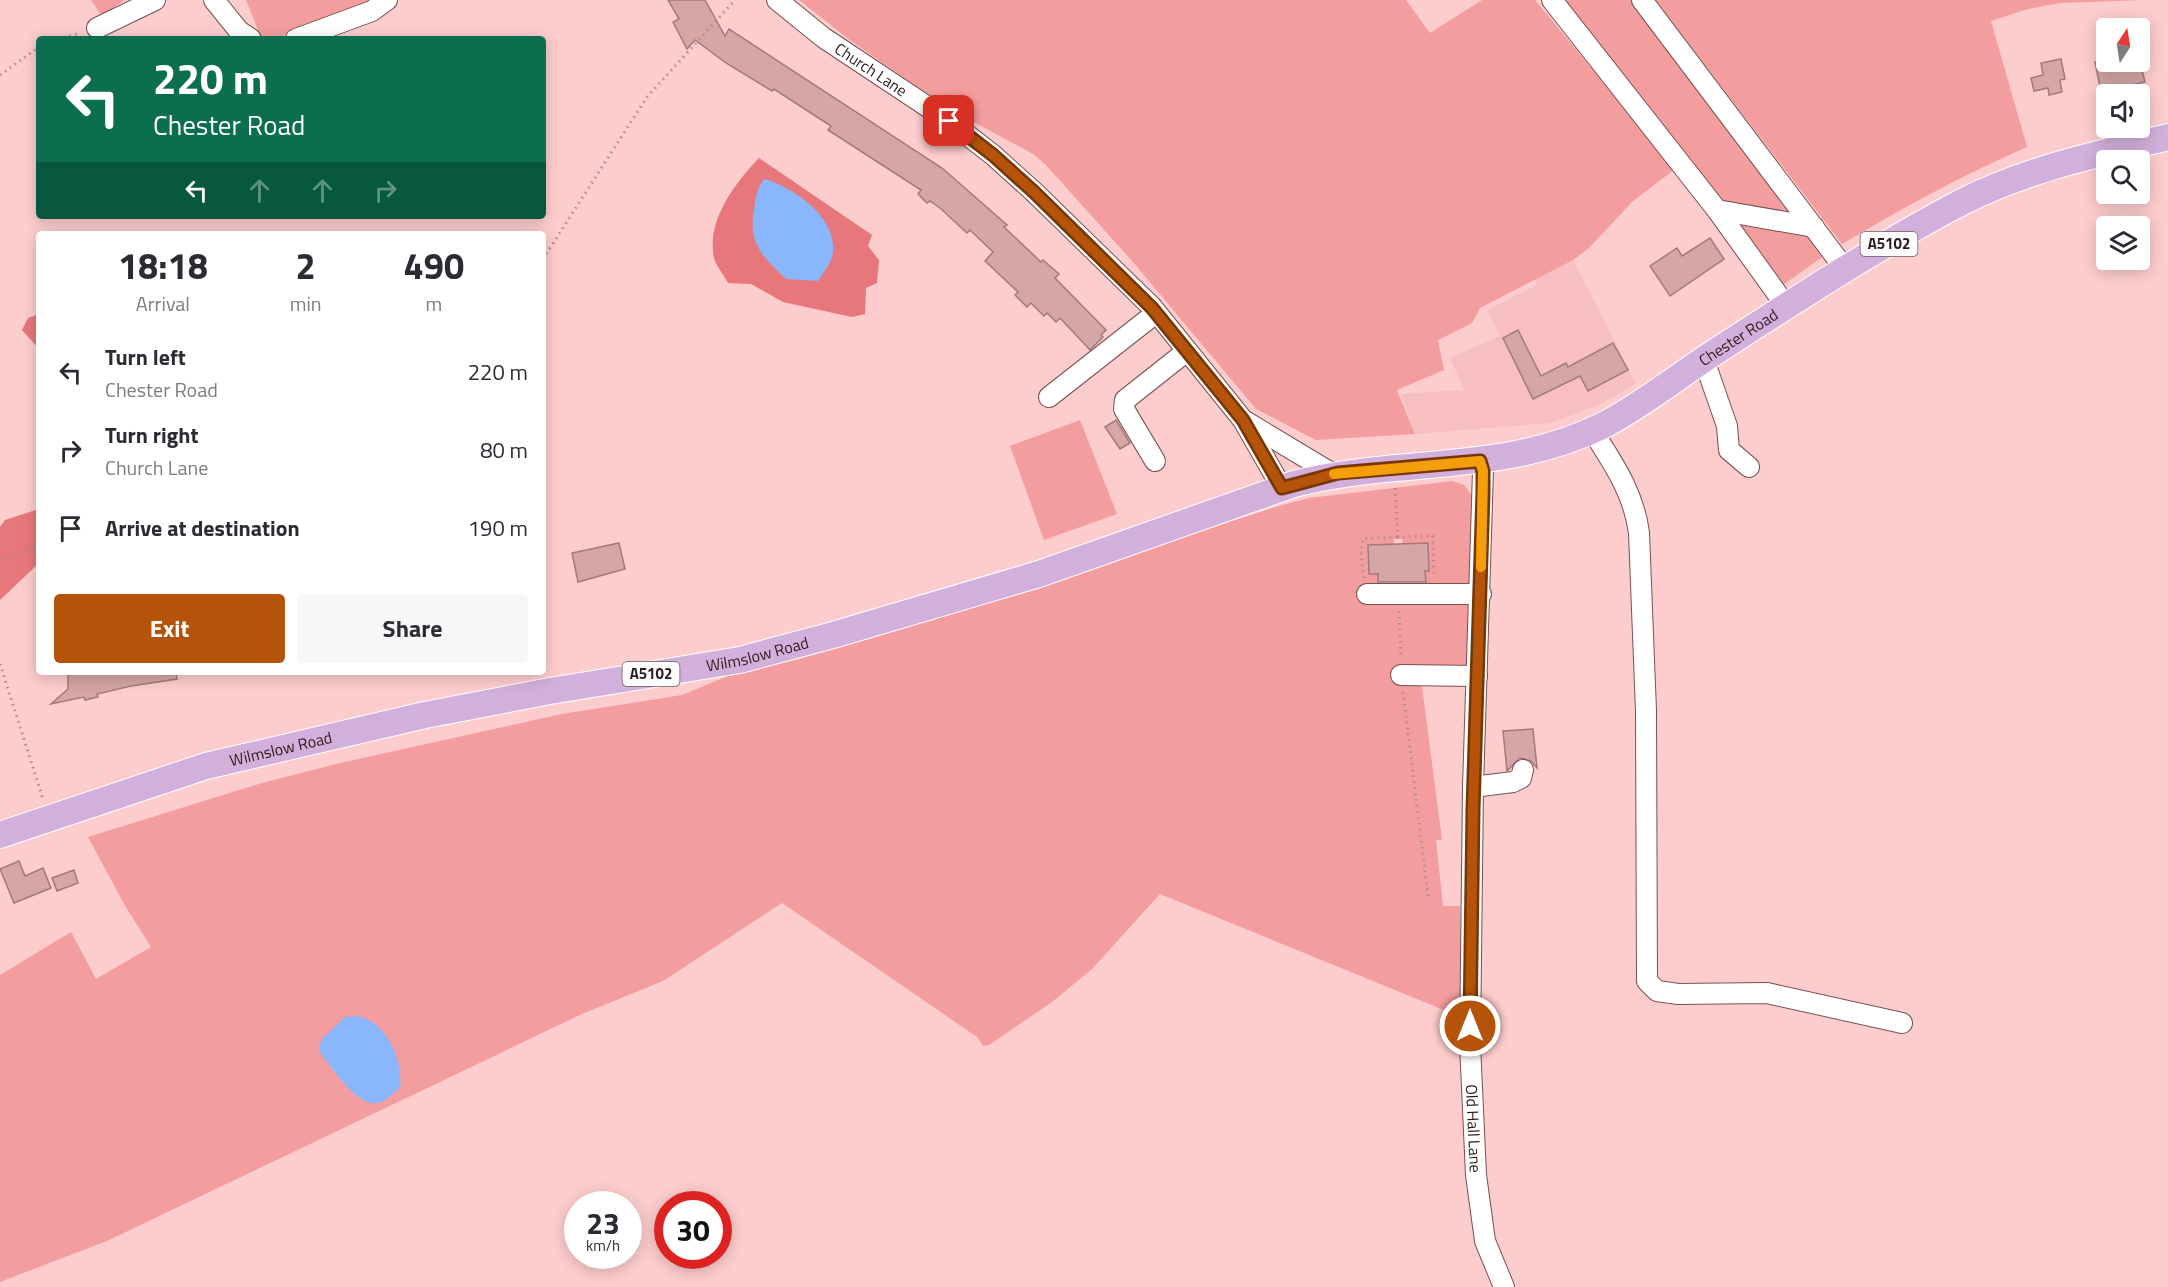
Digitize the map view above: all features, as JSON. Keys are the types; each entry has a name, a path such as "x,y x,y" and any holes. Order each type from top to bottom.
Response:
{"main road":[{"name":"Chester Road","path":"1288,486 1333,474 1480,461 1515,456 1550,447 1605,424 1845,269 1964,201 2028,174 2168,136"},
{"name":"Wilmslow Road","path":"0,835 206,766 403,720 550,691 740,660 833,635 1039,574 1288,486"}],"street":[{"path":"97,28 155,0"},
{"path":"214,0 239,31 246,36"},
{"path":"304,36 372,11 387,0"},
{"name":"Church Lane","path":"777,0 824,38 949,121 993,155 1156,313 1243,420 1288,486"},
{"path":"1552,0 1717,210 1786,306"},
{"path":"1642,0 1845,269"},
{"path":"1717,210 1814,227"},
{"path":"1049,397 1156,313"},
{"path":"1155,461 1125,409 1125,400 1187,351"},
{"path":"1704,360 1727,426 1730,450 1749,467"},
{"name":"Church Lane","path":"1243,420 1333,474"},
{"path":"1592,429 1627,488 1636,511 1639,533 1646,711 1647,981 1657,991 1767,993 1902,1023"},
{"name":"Old Hall Lane","path":"1480,461 1483,471 1473,787 1470,1026 1476,1175 1485,1241 1504,1287"},
{"path":"1367,594 1480,594"},
{"path":"1401,675 1478,676"},
{"path":"1473,787 1513,782 1521,778 1523,770"}],"path":[{"path":"546,254 647,97 735,0"},
{"path":"69,36 97,28"},
{"path":"0,75 36,49"},
{"path":"1393,468 1398,538"},
{"path":"1367,594 1361,542 1363,539 1433,537 1435,594"},
{"path":"0,560 36,546"},
{"path":"1399,594 1401,675 1428,896"},
{"path":"0,664 49,817"}],"shaded area":[{"path":"91,0 125,0 102,16"},
{"path":"246,0 376,0 282,36 260,35"},
{"path":"799,0 1406,0 1430,33 1482,0 1535,0 1675,169 1632,202 1589,248 1573,260 1480,308 1472,323 1438,340 1444,370 1397,390 1415,434 1316,440 1256,409 1133,262 1045,164 1033,154 961,115 903,77 847,38"},
{"path":"1560,0 1631,0 1799,216 1721,203 1635,89"},
{"path":"1655,0 2144,0 2060,3 2028,9 1991,21 2027,147 1933,192 1842,244"},
{"path":"759,158 872,235 868,246 879,260 877,283 866,288 865,314 852,317 783,302 751,284 728,283 714,258 714,230 724,204 732,191"},
{"path":"1733,220 1806,232 1825,255 1783,285"},
{"path":"1573,260 1636,383 1599,405 1550,423 1415,434 1401,394 1464,390 1450,358 1500,336 1487,310 1537,285 1535,279"},
{"path":"36,315 36,346 22,330 28,318"},
{"path":"1080,420 1117,514 1044,540 1010,446"},
{"path":"1452,481 1464,485 1473,497 1470,670 1420,671 1442,840 1436,840 1443,906 1460,906 1461,1017 1160,894 1092,969 1052,1002 989,1045 983,1046 977,1037 782,903 663,981 582,1014 107,1241 0,1282 0,975 71,932 96,979 151,947 124,904 88,837 262,783 340,763 562,714 682,695 728,676 798,659 1309,498","holes":["1394,539 1402,539 1403,544 1428,543 1429,571 1425,571 1426,583 1420,583 1420,587 1378,589 1378,574 1369,574 1369,545 1394,544"]},
{"path":"36,510 36,566 0,600 0,527 5,520"}],"water":[{"path":"764,179 789,189 801,197 813,207 829,230 833,243 832,257 818,281 786,279 759,249 753,232 753,222 757,194"},
{"path":"345,1017 360,1017 373,1023 388,1038 393,1047 399,1068 400,1088 384,1101 373,1103 355,1094 319,1051 321,1040"}],"building":[{"path":"668,0 705,0 725,36 729,29 942,168 1007,225 1004,227 1041,262 1043,260 1059,274 1055,278 1106,330 1101,335 1103,337 1090,350 1060,318 1056,322 1047,313 1044,316 1031,303 1027,307 1015,295 1018,292 985,261 993,252 970,230 967,233 940,208 930,201 927,203 918,194 921,190 828,130 831,126 774,89 772,91 726,63 695,40 687,49 673,22 679,19"},
{"path":"2061,59 2065,79 2060,80 2062,92 2049,95 2048,88 2034,91 2031,78 2043,75 2041,63"},
{"path":"2097,72 2142,72 2145,82 2136,84 2099,84"},
{"path":"1710,238 1724,259 1670,296 1650,266 1677,248 1682,256"},
{"path":"1518,330 1541,376 1566,363 1568,367 1613,343 1628,370 1588,391 1580,376 1533,399 1503,338"},
{"path":"1116,420 1130,443 1120,449 1105,427"},
{"path":"619,543 625,569 578,582 572,553"},
{"path":"1428,543 1429,571 1425,571 1426,582 1378,582 1378,574 1369,574 1368,545"},
{"path":"68,675 176,675 177,679 131,686 97,694 98,697 85,700 84,697 51,704 68,689"},
{"path":"1533,729 1537,768 1531,761 1520,758 1507,771 1503,731"},
{"path":"19,861 25,876 43,868 51,888 14,903 0,869"},
{"path":"74,870 78,883 57,891 52,878"}],"slow traffic":[{"path":"1334,474 1480,461 1483,471 1481,567"}],"route":[{"path":"949,121 993,155 1034,192 1152,308 1243,420 1282,488 1338,473 1480,461 1483,471 1483,492 1473,809 1470,1026"}]}
